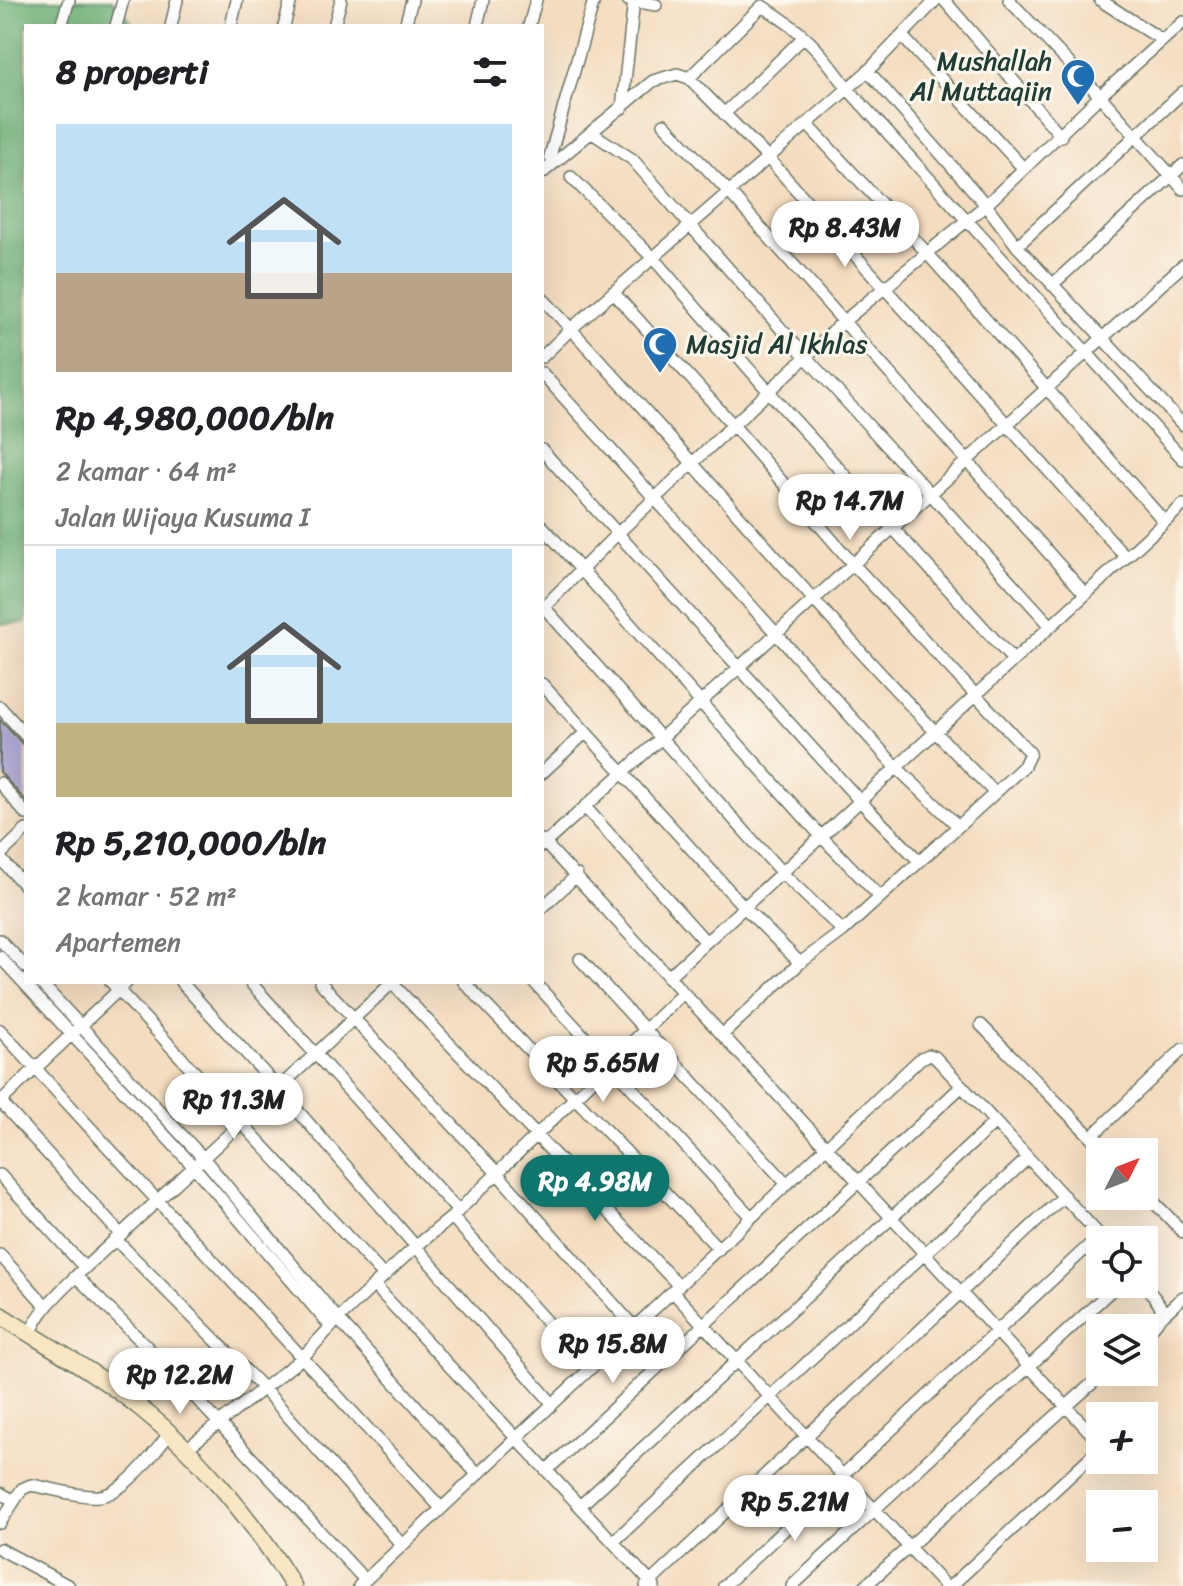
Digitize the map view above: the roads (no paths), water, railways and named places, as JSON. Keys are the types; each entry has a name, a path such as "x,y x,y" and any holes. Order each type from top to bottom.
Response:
{"street":[{"path":"62,24 69,0"},
{"path":"117,24 123,0"},
{"path":"171,24 177,0"},
{"path":"231,24 237,0"},
{"path":"285,24 291,0"},
{"path":"335,24 341,0"},
{"path":"406,24 412,0"},
{"path":"477,24 483,0"},
{"path":"530,24 536,0"},
{"path":"551,156 594,0"},
{"path":"627,0 656,5"},
{"path":"622,108 634,0"},
{"path":"544,355 868,71 936,0"},
{"path":"944,0 1061,136"},
{"path":"1009,0 1183,189"},
{"path":"1100,0 1162,40"},
{"path":"689,78 762,6 804,37 823,53 848,89 1183,459"},
{"path":"544,606 805,356 986,205 1183,22"},
{"path":"902,36 1024,169"},
{"path":"724,114 804,37"},
{"path":"868,71 986,205 1017,246 1183,425"},
{"path":"551,156 592,133 657,79 677,74 689,78 768,158 1125,556"},
{"path":"1017,246 1183,92"},
{"path":"664,124 729,192 1085,594"},
{"path":"807,124 927,253 1164,521"},
{"path":"592,133 632,159 805,356 1050,625"},
{"path":"1052,285 1183,165"},
{"path":"571,177 653,258 769,392 1013,660"},
{"path":"544,842 661,740 1183,265"},
{"path":"613,292 852,563 1030,753 1024,766 995,793 843,931 800,963 722,1035"},
{"path":"544,300 934,732 995,793"},
{"path":"544,375 896,767 958,826"},
{"path":"544,452 860,801 919,861"},
{"path":"668,977 1183,505"},
{"path":"544,528 821,836 879,896"},
{"path":"544,608 782,873 843,931"},
{"path":"544,686 744,907 800,963"},
{"path":"0,707 24,734"},
{"path":"544,767 585,733"},
{"path":"0,783 24,812"},
{"path":"585,807 706,942"},
{"path":"24,832 0,857 24,885"},
{"path":"544,844 577,875 1086,1429"},
{"path":"544,906 577,875"},
{"path":"0,940 24,965"},
{"path":"0,957 24,980"},
{"path":"580,959 787,1184"},
{"path":"28,984 77,1030 200,1164 334,1323 477,1474"},
{"path":"42,984 77,1030"},
{"path":"183,984 278,1088 551,1402"},
{"path":"252,984 316,1053 589,1369"},
{"path":"322,984 634,1327"},
{"path":"30,1335 35,1320 46,1306 80,1272 200,1164 390,984"},
{"path":"394,984 537,1136 676,1289 703,1325 945,1586"},
{"path":"466,984 719,1249"},
{"path":"536,984 751,1217"},
{"path":"384,1276 118,985 77,1030 0,1101 118,1238 263,1388 402,1545"},
{"path":"185,1450 302,1358 334,1323 455,1214 683,993"},
{"path":"981,1025 1091,1137 1183,1049"},
{"path":"0,1030 441,1508"},
{"path":"0,1175 80,1272 362,1583 551,1402 921,1058 929,1055 935,1057 1091,1226"},
{"path":"547,1470 962,1086"},
{"path":"580,1506 994,1123"},
{"path":"613,1542 1028,1158"},
{"path":"374,1285 650,1585 1064,1196"},
{"path":"1158,1206 1183,1232"},
{"path":"724,1586 1086,1252"},
{"path":"0,1255 46,1306"},
{"path":"1158,1321 1183,1297"},
{"path":"792,1586 1103,1298"},
{"path":"1155,1298 1163,1315"},
{"path":"0,1315 115,1389 170,1433 241,1511 293,1586"},
{"path":"865,1586 1090,1386"},
{"path":"0,1523 13,1500 22,1489 31,1485 91,1495 108,1493 140,1470 170,1433"},
{"path":"951,1586 1086,1458"},
{"path":"0,1493 13,1500"},
{"path":"0,1549 69,1586"}],"place":[{"name":"Mushallah Al Muttaqiin","path":"1078,107"},
{"name":"Masjid Al Ikhlas","path":"660,375"}]}
